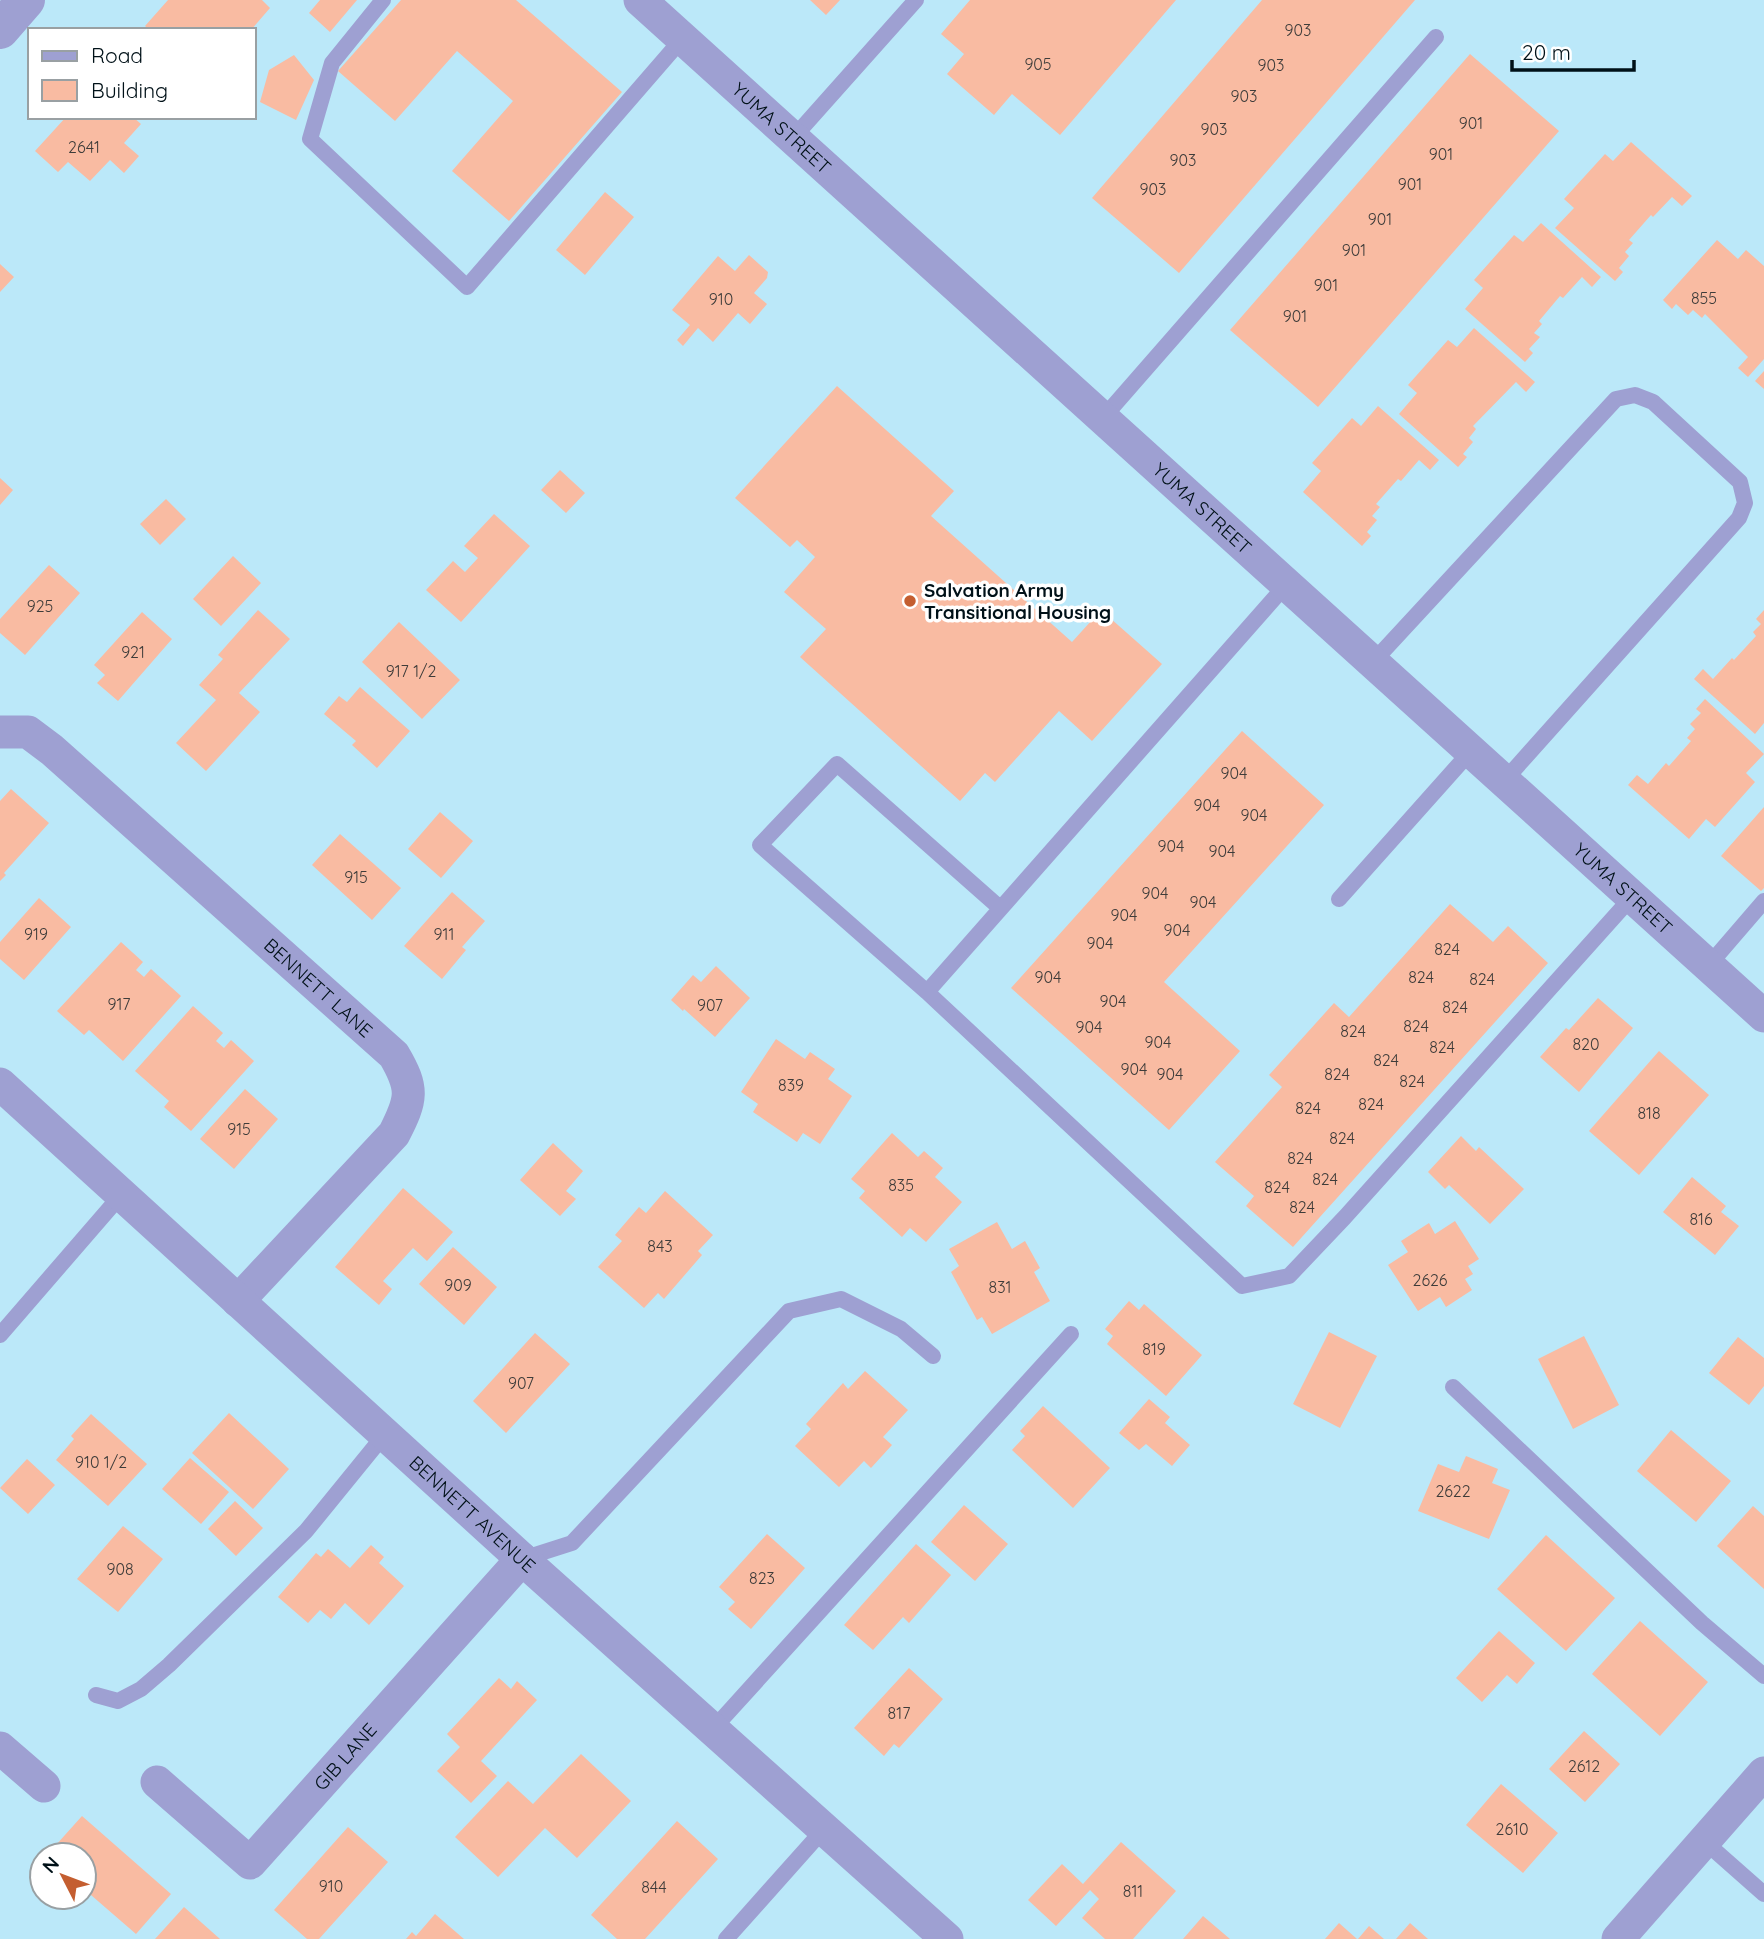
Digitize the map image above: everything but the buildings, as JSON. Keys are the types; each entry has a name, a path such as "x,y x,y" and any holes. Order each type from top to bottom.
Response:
{"street":[{"path":"0,29 26,0"},
{"name":"YUMA STREET","path":"640,0 1764,1016"},
{"name":"BENNETT LANE","path":"0,732 27,732 51,750 394,1055 407,1077 408,1107 394,1134 238,1301"},
{"name":"BENNETT AVENUE","path":"0,1084 522,1559 947,1939"},
{"name":"GIB LANE","path":"157,1782 250,1863 522,1559"},
{"path":"0,1748 44,1786"},
{"path":"1618,1939 1764,1773"}],"lane":[{"path":"383,0 332,63 310,139 467,287 683,38"},
{"path":"793,138 916,0"},
{"path":"1102,419 1436,37"},
{"path":"1372,663 1616,399 1635,395 1653,401 1740,482 1745,503 1739,518 1504,781"},
{"path":"926,992 1286,585"},
{"path":"1339,899 1471,751"},
{"path":"1000,908 837,764 760,845 926,992 1242,1286 1289,1276 1632,897"},
{"path":"1708,966 1764,901"},
{"path":"0,1335 122,1194"},
{"path":"522,1559 572,1542 789,1311 841,1299 901,1329 933,1356"},
{"path":"713,1729 1072,1334"},
{"path":"1453,1387 1702,1623 1764,1676"},
{"path":"96,1695 118,1701 141,1689 169,1665 306,1531 385,1434"},
{"path":"726,1939 825,1828"},
{"path":"1704,1841 1764,1894"}],"place":[{"name":"Salvation Army Transitional Housing","path":"910,601"}]}
